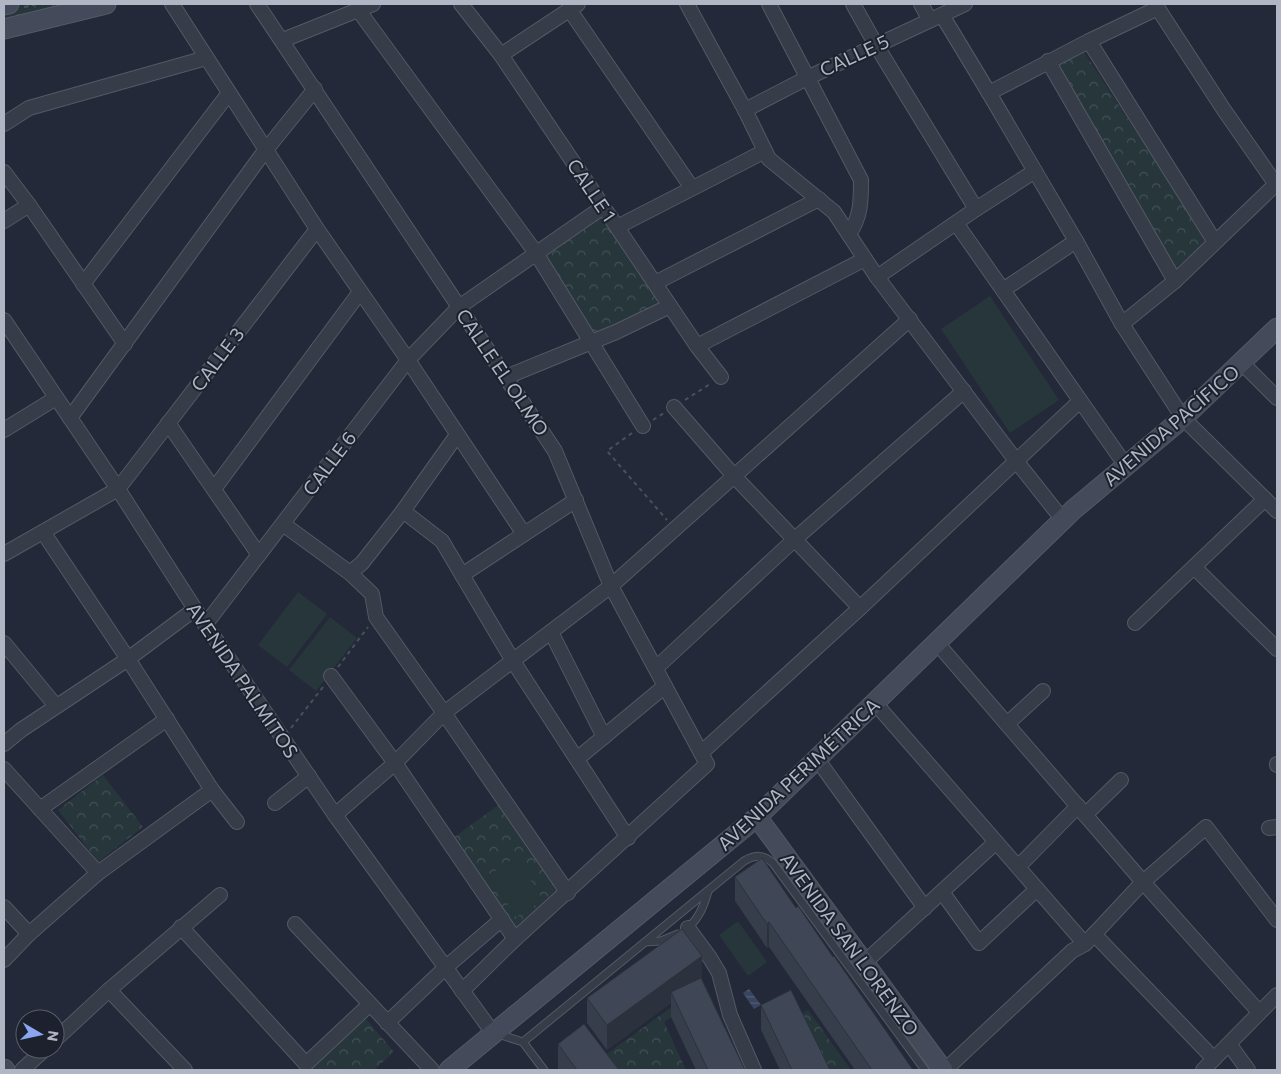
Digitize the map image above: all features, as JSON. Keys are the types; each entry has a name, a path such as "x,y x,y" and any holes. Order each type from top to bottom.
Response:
{"street":[{"path":"4,5 9,4"},
{"path":"4,29 106,4"},
{"path":"172,4 317,229 408,360 524,534"},
{"name":"CALLE EL OLMO","path":"257,4 283,40 555,451 611,586 704,758"},
{"path":"283,40 373,4"},
{"name":"CALLE 1","path":"461,4 501,55 697,346 721,377"},
{"path":"687,4 770,159 834,212 877,277 1063,520"},
{"path":"769,4 861,180 860,212 849,234"},
{"path":"853,4 976,209"},
{"path":"921,4 936,18 989,92 1122,324 1183,418 1277,511"},
{"name":"CALLE 5","path":"745,110 807,78 965,4"},
{"path":"501,55 574,6 692,188"},
{"path":"989,92 1157,6 1224,110 1277,185 1175,281 1122,324"},
{"path":"359,10 536,253 643,426"},
{"path":"1088,41 1215,242"},
{"path":"4,124 28,108 206,58"},
{"path":"1048,61 1175,281"},
{"path":"70,418 266,150 315,89"},
{"path":"83,284 229,93"},
{"path":"617,227 766,151"},
{"path":"877,277 1035,171"},
{"path":"4,172 29,205 124,344"},
{"path":"655,283 818,199"},
{"path":"4,221 29,205"},
{"name":"CALLE 6","path":"205,624 408,360 459,307 603,207"},
{"path":"956,223 1126,466"},
{"name":"CALLE 3","path":"118,489 317,229"},
{"path":"1003,290 1076,241"},
{"path":"697,346 865,259"},
{"path":"214,489 360,292"},
{"path":"506,377 592,342 670,306"},
{"path":"335,815 395,763 444,713 611,586 910,319"},
{"name":"AVENIDA PALMITOS","path":"6,328 118,489 194,609 335,815 493,1033"},
{"name":"AVENIDA PACÍFICO","path":"1063,520 1183,418 1277,328"},
{"path":"1241,362 1277,398"},
{"path":"656,668 795,539 964,390"},
{"path":"4,430 56,398"},
{"path":"462,991 515,939 628,838 704,758 1080,401"},
{"path":"674,407 734,476 860,608"},
{"path":"168,423 259,555"},
{"path":"350,573 362,563 403,511 457,435"},
{"path":"4,554 118,489"},
{"path":"1135,623 1265,499"},
{"path":"462,575 576,500"},
{"path":"403,511 442,541 512,661 628,838"},
{"name":"AVENIDA PERIMÉTRICA","path":"449,1070 757,817 1063,520"},
{"path":"283,524 350,573 372,594 376,617 568,893"},
{"path":"43,532 128,659 212,790 236,822"},
{"path":"1194,567 1277,649"},
{"path":"4,744 56,706 128,659 194,609"},
{"path":"551,632 604,737"},
{"path":"4,642 56,706"},
{"path":"937,642 1143,882 1259,1012"},
{"path":"331,676 395,763 515,939"},
{"path":"577,759 666,686"},
{"path":"1007,724 1042,691"},
{"path":"875,703 1037,889 1214,1059"},
{"path":"40,809 167,719"},
{"path":"817,759 925,908"},
{"path":"4,769 98,873"},
{"path":"275,803 309,776"},
{"path":"1018,867 1121,780"},
{"path":"4,960 28,934 98,873 212,790"},
{"name":"AVENIDA SAN LORENZO","path":"757,817 944,1070"},
{"path":"944,1070 1072,951 1090,939 1143,882 1206,827 1277,920"},
{"path":"864,963 996,842"},
{"path":"942,892 979,943 1037,889"},
{"path":"65,1031 109,990 220,895"},
{"path":"4,907 28,934"},
{"path":"387,1024 445,968 502,919"},
{"path":"295,924 432,1070"},
{"path":"181,927 306,1064 369,1005"},
{"path":"688,928 719,973 730,1016 754,1070"},
{"path":"109,990 185,1070"},
{"path":"1203,1070 1277,994"},
{"path":"1228,1044 1248,1070"},
{"path":"22,1070 34,1059"}],"lane":[{"path":"523,1042 708,891 752,857 759,856 767,858 773,863 925,1070"},
{"path":"644,942 661,941 688,928 699,916 705,905 708,891"},
{"path":"493,1033 523,1042 544,1070"}],"path":[{"path":"606,451 675,529"}],"green space":[{"path":"29,4 88,4 4,24 4,9"},
{"path":"1084,52 1207,240 1173,271 1056,65"},
{"path":"601,215 661,304 594,333 542,254"},
{"path":"990,296 1059,400 1010,433 941,329"},
{"path":"298,592 327,614 287,667 258,645"},
{"path":"330,617 357,638 316,691 289,670"},
{"path":"103,775 143,827 98,862 58,810"},
{"path":"500,804 562,894 517,933 453,838"},
{"path":"516,857 543,900 516,917 489,875"},
{"path":"738,921 767,962 748,976 719,935"},
{"path":"698,988 701,996 664,1022 686,1070 605,1070 598,1060"},
{"path":"808,1010 851,1070 818,1070 795,1018"},
{"path":"366,1019 394,1052 374,1070 309,1070"}],"water":[{"path":"749,989 761,1005 754,1009 743,993"}],"building":[{"path":"762,858 796,908 798,906 834,956 913,1070 872,1070 769,922 767,924 735,877"},
{"path":"682,929 702,956 607,1025 587,998"},
{"path":"701,978 745,1070 708,1070 671,992"},
{"path":"791,990 830,1070 792,1070 761,1005"},
{"path":"584,1024 619,1070 577,1070 558,1044"}]}
